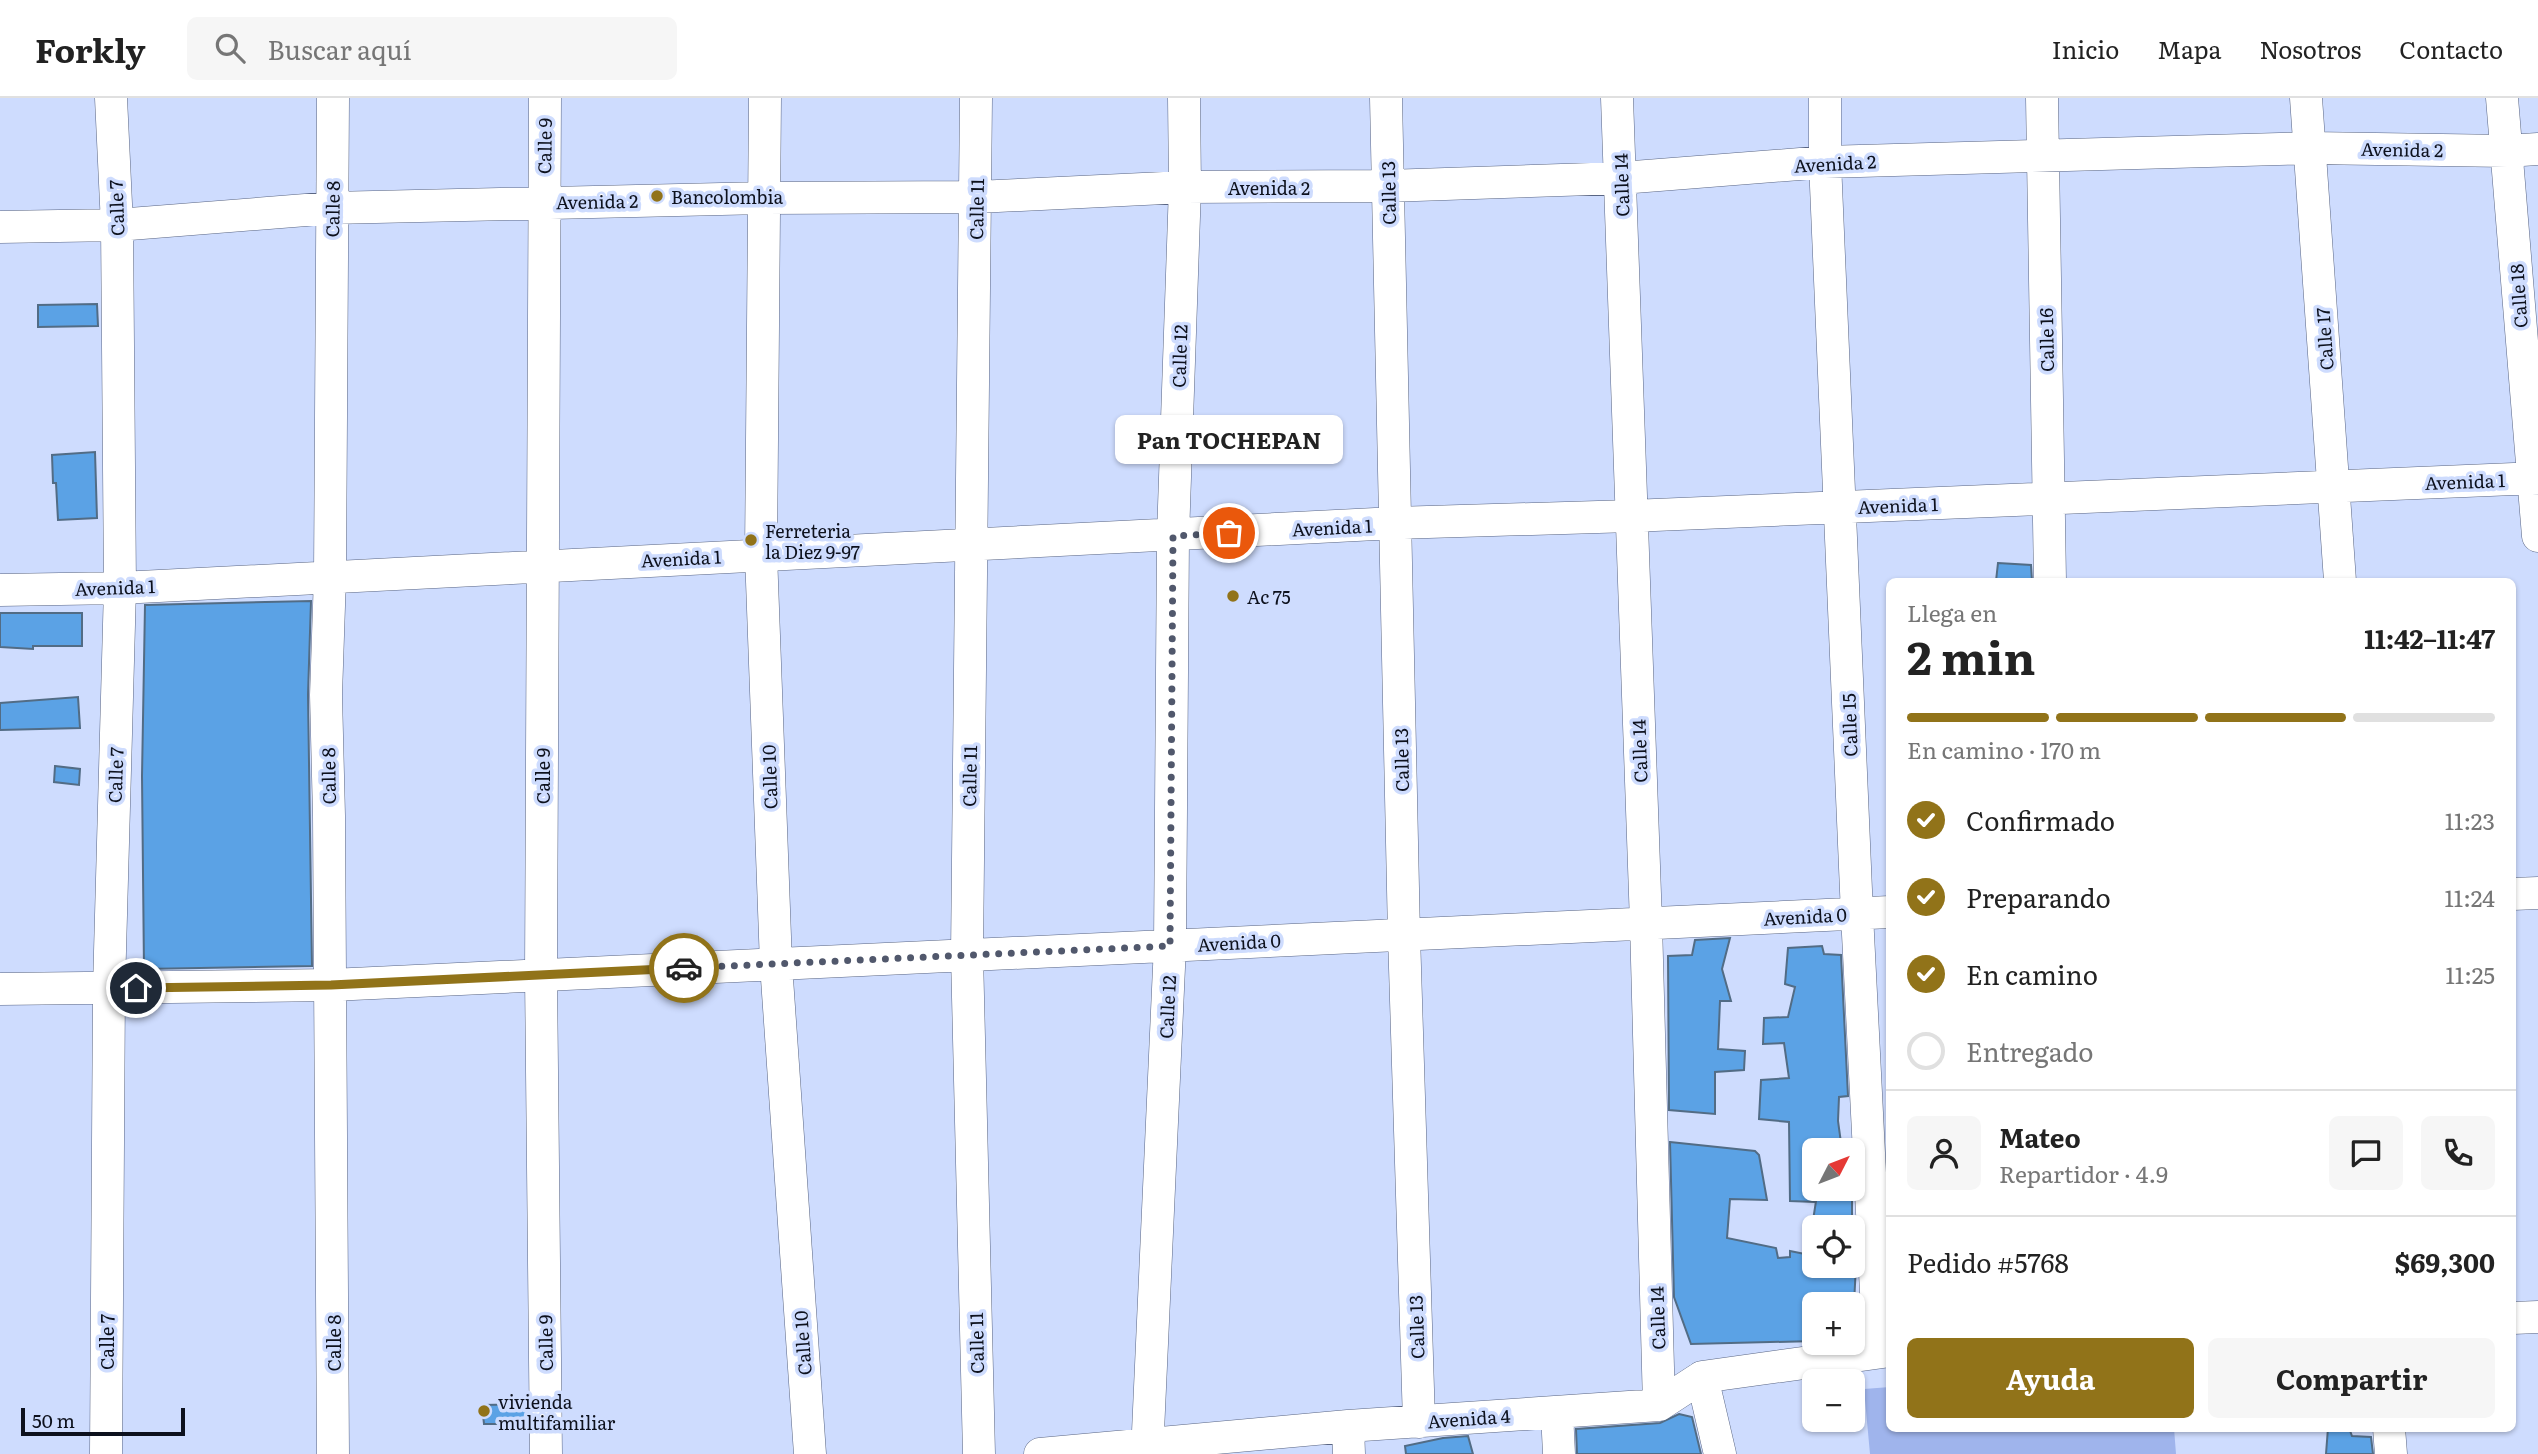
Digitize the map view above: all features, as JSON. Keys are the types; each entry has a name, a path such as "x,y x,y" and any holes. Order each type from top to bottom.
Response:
{"street":[{"name":"Calle 7","path":"105,1454 108,988 120,588 117,225 111,98"},
{"name":"Calle 8","path":"333,98 330,576 326,695 331,985 333,1454"},
{"name":"Calle 9","path":"545,98 541,975 546,1454"},
{"name":"Calle 10","path":"765,98 761,554 776,964 810,1454"},
{"name":"Calle 11","path":"976,98 967,955 979,1454"},
{"name":"Calle 12","path":"1147,1449 1170,946 1173,536 1185,187 1184,98"},
{"name":"Calle 13","path":"1386,98 1404,935 1419,1422"},
{"name":"Calle 14","path":"1617,98 1646,923 1659,1405"},
{"name":"Calle 15","path":"1825,98 1825,162 1857,914 1884,1352"},
{"name":"Calle 16","path":"2042,98 2050,578"},
{"name":"Calle 17","path":"2306,98 2340,578"},
{"name":"Calle 18","path":"2502,98 2538,536"},
{"name":"Avenida 2","path":"0,227 117,225 331,208 765,198 977,197 1185,187 1387,186 1621,178 1825,162 2311,148 2507,151 2538,149"},
{"name":"Avenida 1","path":"0,590 120,588 1395,523 1840,508 2535,478"},
{"path":"2516,894 2538,893"},
{"name":"Avenida 0","path":"0,989 331,985 1886,912"},
{"path":"2516,1318 2538,1317"},
{"name":"Avenida 4","path":"1040,1454 1349,1440 1419,1422 1659,1405 1702,1377 1884,1352"},
{"path":"1702,1377 1720,1454"},
{"path":"1557,1412 1559,1454"},
{"path":"2389,1432 2391,1454"}],"shaded area":[{"path":"1886,1387 1886,1432 2174,1432 2176,1454 1870,1454 1865,1389"}],"building":[{"path":"97,304 98,326 38,327 38,305"},
{"path":"95,452 97,518 58,520 52,455"},
{"path":"1998,563 2031,565 2032,578 1996,578"},
{"path":"311,601 308,695 312,966 144,969 142,776 145,605"},
{"path":"0,613 82,613 82,646 33,646 33,649 0,647"},
{"path":"78,697 80,728 0,730 0,703"},
{"path":"55,766 80,769 79,785 54,782"},
{"path":"1730,938 1722,969 1731,1001 1720,1001 1718,1049 1745,1051 1744,1070 1715,1072 1715,1114 1669,1110 1668,956 1692,955 1695,940"},
{"path":"1822,946 1824,954 1841,955 1848,1096 1839,1097 1840,1138 1802,1138 1802,1201 1815,1202 1790,1201 1789,1122 1759,1119 1761,1080 1789,1078 1784,1043 1763,1044 1764,1018 1788,1017 1795,987 1785,984 1788,948"},
{"path":"1670,1142 1755,1151 1759,1155 1767,1200 1730,1199 1727,1238 1776,1248 1778,1258 1790,1257 1790,1251 1802,1253 1802,1278 1855,1278 1855,1292 1802,1292 1802,1341 1691,1344 1674,1297"},
{"path":"1816,1201 1852,1201 1852,1215 1814,1215"},
{"name":"vivienda multifamiliar","path":"527,1404 527,1424 484,1424 482,1405"},
{"path":"1679,1414 1692,1417 1701,1454 1577,1454 1576,1429 1660,1423"},
{"path":"2328,1432 2350,1432 2352,1436 2371,1437 2373,1454 2326,1454"},
{"path":"1468,1436 1473,1454 1406,1454 1405,1446"}],"way so far":[{"path":"684,968 1170,946 1173,536 1229,533"}],"place":[{"name":"Bancolombia","path":"657,196"},
{"name":"Pan TOCHEPAN","path":"1229,533"},
{"name":"Ferreteria la Diez 9-97","path":"751,540"},
{"name":"Ac 75","path":"1233,596"},
{"name":"vivienda multifamiliar","path":"484,1411"}],"route":[{"path":"136,988 331,985 684,968"}]}
